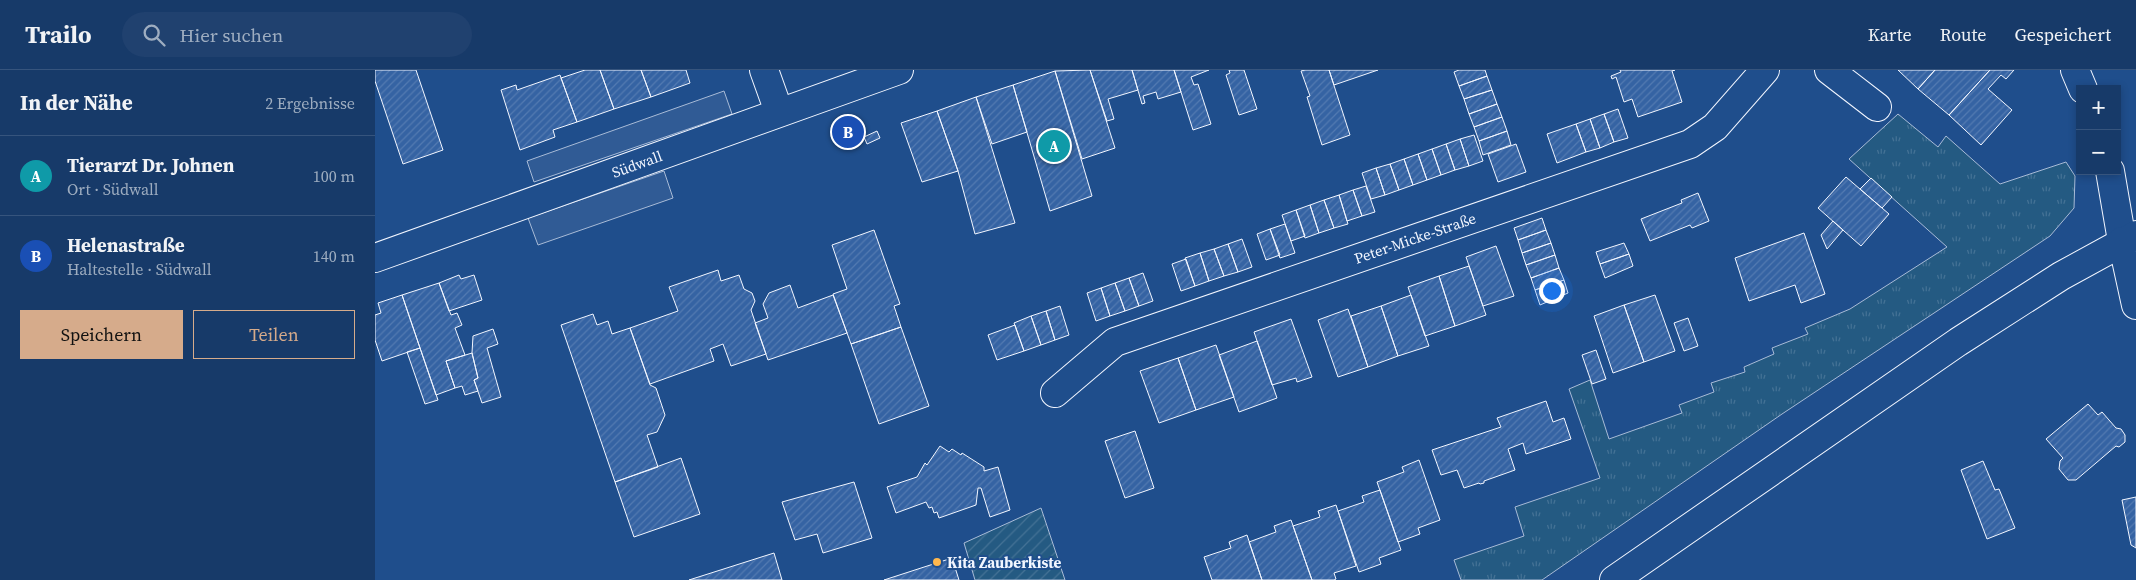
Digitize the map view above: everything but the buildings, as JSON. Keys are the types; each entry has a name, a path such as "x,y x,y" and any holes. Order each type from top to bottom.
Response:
{"street":[{"path":"763,70 779,112"},
{"name":"Südwall","path":"375,258 899,70"},
{"name":"Peter-Micke-Straße","path":"1055,393 1115,342 1691,144 1715,127 1765,70"},
{"path":"1829,70 1877,107"},
{"path":"2075,70 2081,85"},
{"path":"2111,175 2129,238 2136,304"},
{"path":"1614,580 1958,342 2061,276 2129,238"}],"green space":[{"path":"1898,114 1938,147 1946,136 2000,184 2066,162 2075,176 2074,208 2050,236 1782,414 1542,580 1461,580 1454,560 1524,536 1515,507 1600,478 1569,389 1590,380 1609,439 1682,413 1679,405 1714,392 1711,383 1745,372 1744,367 1774,354 1772,348 1808,334 1805,328 1850,309 1947,247 1849,159"},
{"path":"1041,508 1065,580 975,580 964,543"}],"shaded area":[{"path":"724,91 732,114 534,182 527,161"},
{"path":"664,171 673,198 538,245 528,218"}],"place":[{"name":"Helenastraße","path":"848,132"},
{"name":"Tierarzt Dr. Johnen","path":"1054,146"},
{"name":"Kita Zauberkiste","path":"937,562"}]}
